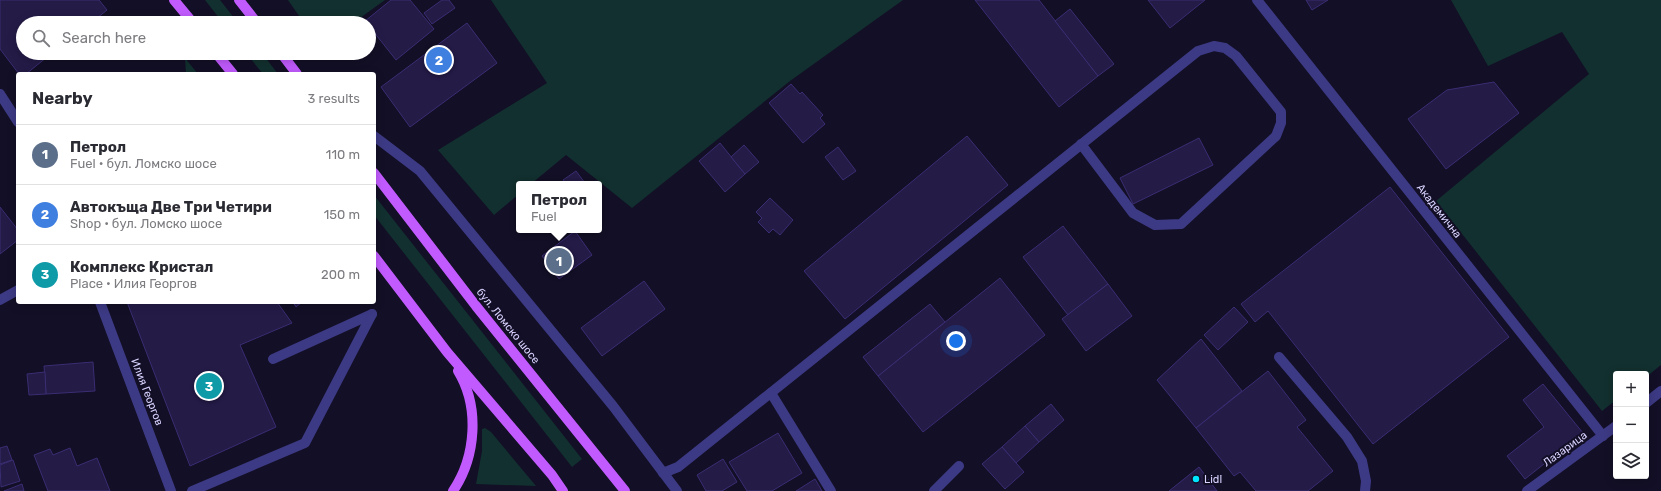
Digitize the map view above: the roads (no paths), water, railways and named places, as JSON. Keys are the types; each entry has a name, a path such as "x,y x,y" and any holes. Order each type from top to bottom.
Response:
{"main road":[{"path":"174,0 187,16"},
{"path":"239,0 252,16"},
{"path":"222,60 231,72"},
{"path":"286,60 295,72"},
{"name":"бул. Ломско шосе","path":"376,176 476,306 625,491"},
{"path":"376,259 447,352 552,475 563,491"},
{"path":"447,352 463,378 468,393 473,423 470,454 465,469 453,491"}],"street":[{"name":"Академична","path":"1257,0 1603,436"},
{"path":"663,473 678,467 771,392 1081,144 1198,51 1214,46 1225,48 1236,56 1281,112 1281,123 1276,136 1181,224 1156,225 1133,213 1081,144"},
{"path":"0,94 16,119"},
{"path":"376,138 420,171 613,406 677,491"},
{"path":"0,300 16,291"},
{"name":"Илия Георгов","path":"101,304 171,491"},
{"path":"192,491 305,443 372,314 273,359"},
{"path":"1279,357 1347,437 1362,461 1366,481 1365,491"},
{"path":"1649,401 1661,391"},
{"path":"771,392 831,491"},
{"name":"Лазарица","path":"1530,490 1613,428"},
{"path":"934,491 959,466"}],"place":[{"name":"Автокъща Две Три Четири","path":"439,60"},
{"name":"Петрол","path":"559,261"},
{"name":"Комплекс Кристал","path":"209,386"},
{"name":"Lidl","path":"1196,479"}]}
